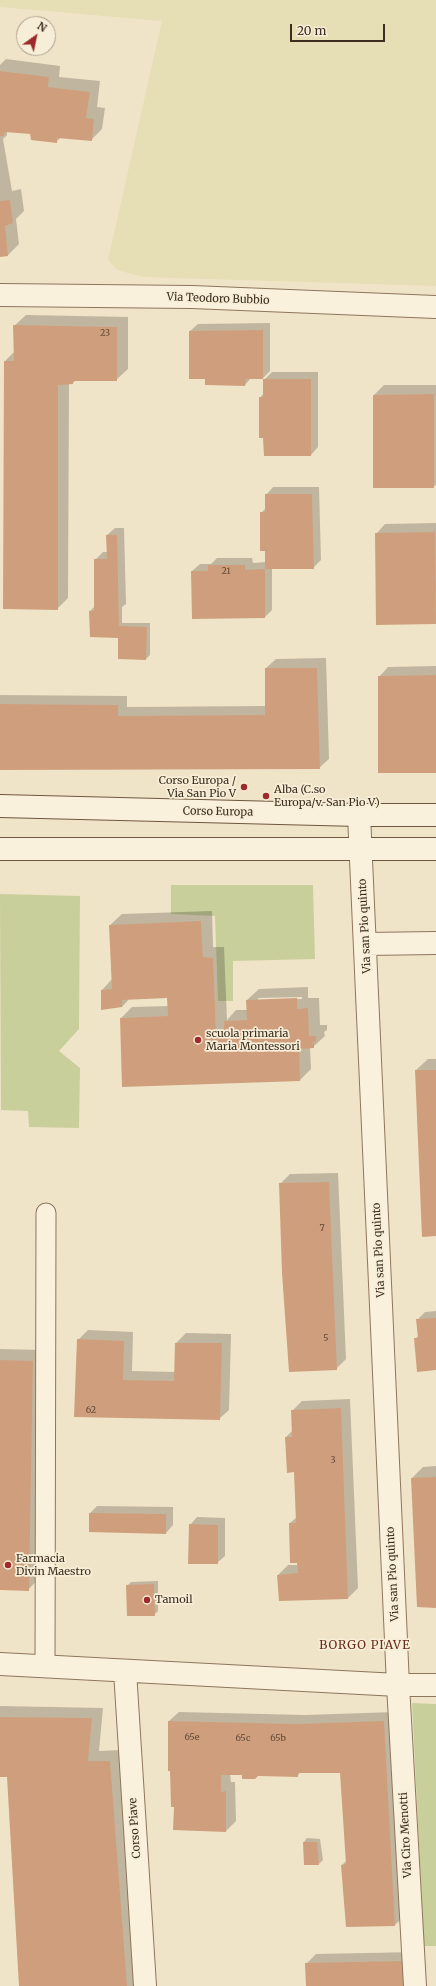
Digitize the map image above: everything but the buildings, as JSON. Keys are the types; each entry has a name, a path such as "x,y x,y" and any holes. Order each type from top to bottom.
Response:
{"street":[{"name":"Via Teodoro Bubbio","path":"0,295 192,298 436,307"},
{"name":"Corso Europa","path":"0,806 359,815 436,815"},
{"name":"Via san Pio quinto","path":"359,815 366,944 398,1685"},
{"path":"0,849 436,849"},
{"path":"366,944 436,943"},
{"path":"0,1664 398,1685 436,1685"},
{"name":"Corso Piave","path":"125,1671 145,1986"},
{"name":"Via Ciro Menotti","path":"398,1685 415,1986"}],"lane":[{"path":"45,1666 46,1213"}],"shaded area":[{"path":"0,0 436,0 436,286 143,277 117,270 108,260 162,21 0,7"}],"green space":[{"path":"171,885 313,885 315,959 233,961 233,1001 218,1001 215,916 171,914"},
{"path":"0,894 80,896 79,1029 59,1051 80,1068 79,1128 29,1127 28,1111 1,1110"},
{"path":"412,1703 436,1704 436,1946 424,1946"}],"place":[{"name":"Corso Europa / Via San Pio V","path":"244,787"},
{"name":"Alba (C.so Europa/v. San Pio V)","path":"266,796"},
{"name":"scuola primaria Maria Montessori","path":"198,1040"},
{"name":"Farmacia Divin Maestro","path":"8,1565"},
{"name":"Tamoil","path":"147,1600"}],"district":[{"name":"BORGO PIAVE","path":"365,1646"}]}
